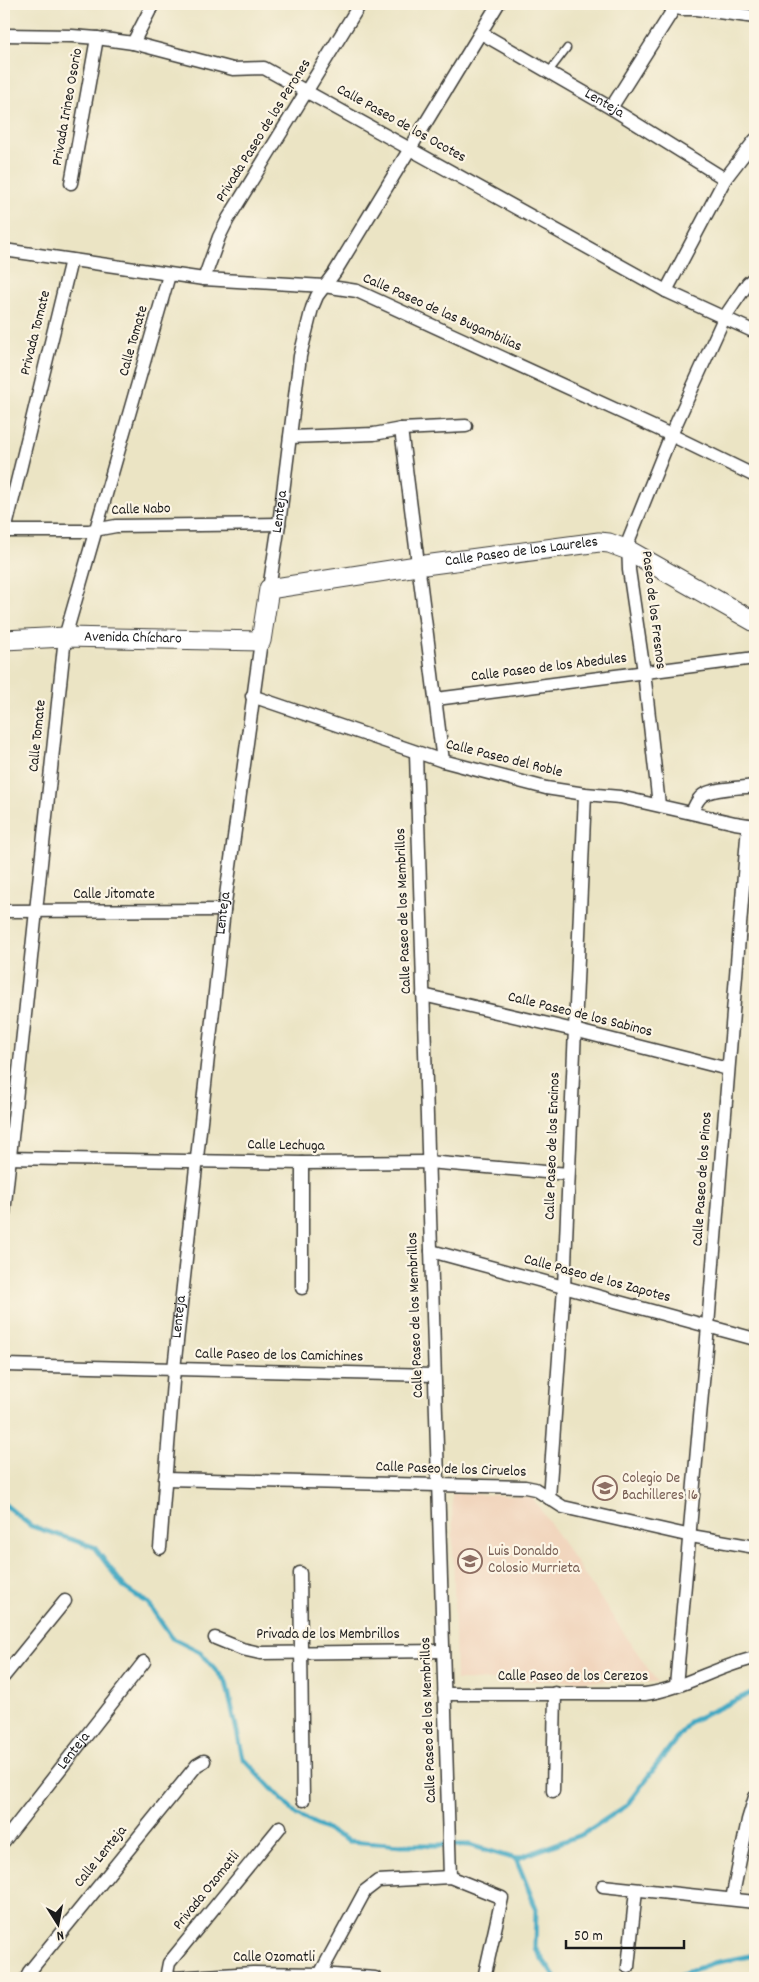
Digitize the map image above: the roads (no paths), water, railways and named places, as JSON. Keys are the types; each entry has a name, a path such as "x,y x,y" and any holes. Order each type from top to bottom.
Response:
{"street":[{"path":"133,43 152,4"},
{"name":"Privada Paseo de los Perones","path":"204,279 219,237 228,220 360,4"},
{"name":"Lenteja","path":"160,1548 174,1369 224,910 252,696 279,524 300,356 305,332 312,308 324,286 335,272 411,149 498,4"},
{"path":"611,108 671,6 707,7 755,17"},
{"name":"Lenteja","path":"481,33 611,108 725,179"},
{"name":"Calle Paseo de los Ocotes","path":"4,35 97,38 133,43 233,68 264,68 666,291 755,332"},
{"name":"Privada Irineo Osorio","path":"71,183 97,38"},
{"path":"666,291 725,179 755,140"},
{"name":"Calle Paseo de las Bugambilias","path":"4,250 169,275 204,279 324,286 357,291 671,435 755,476"},
{"name":"Privada Tomate","path":"4,531 70,260"},
{"name":"Calle Tomate","path":"4,1213 7,1159 37,911 65,637 169,275"},
{"name":"Paseo de los Fresnos","path":"659,805 644,672 629,570 628,550 630,535 671,435 724,318 748,283 755,277"},
{"path":"290,436 374,434 402,429 466,426"},
{"path":"402,429 417,566 443,761"},
{"name":"Calle Nabo","path":"4,531 80,531 116,526 279,524"},
{"name":"Calle Paseo de los Laureles","path":"269,588 587,543 609,543 628,550 755,622"},
{"name":"Avenida Chícharo","path":"4,640 65,637 261,641"},
{"name":"Calle Paseo de los Abedules","path":"436,699 755,658"},
{"name":"Calle Paseo del Roble","path":"252,696 416,753 546,788 620,797 751,825"},
{"name":"Calle Paseo de los Membrillos","path":"416,753 450,1871"},
{"path":"692,812 696,803 704,795 711,792 755,786"},
{"name":"Calle Paseo de los Encinos","path":"549,1498 564,1287 585,794"},
{"name":"Calle Paseo de los Pinos","path":"676,1686 691,1536 728,1069 751,825"},
{"name":"Calle Jitomate","path":"4,911 224,910"},
{"name":"Calle Paseo de los Sabinos","path":"423,995 574,1030 728,1069"},
{"name":"Calle Lechuga","path":"7,1159 302,1163 428,1162 568,1174"},
{"path":"302,1163 302,1288"},
{"name":"Calle Paseo de los Zapotes","path":"431,1251 755,1339"},
{"name":"Calle Paseo de los Camichines","path":"4,1365 434,1375"},
{"name":"Calle Paseo de los Ciruelos","path":"166,1479 525,1487 535,1489 563,1507 691,1536 755,1547"},
{"path":"300,1573 303,1800"},
{"path":"4,1676 65,1601"},
{"name":"Privada de los Membrillos","path":"214,1638 251,1651 301,1653 443,1651"},
{"name":"Calle Paseo de los Cerezos","path":"444,1694 645,1694 676,1686 738,1662 755,1658"},
{"name":"Lenteja","path":"4,1841 144,1662"},
{"path":"553,1791 555,1693"},
{"name":"Calle Lenteja","path":"26,1978 196,1764 204,1761"},
{"path":"732,1899 748,1820 755,1797"},
{"name":"Privada Ozomatli","path":"166,1978 169,1963 280,1827"},
{"path":"320,1974 365,1890 371,1885 378,1881 450,1871 502,1898 484,1978"},
{"path":"602,1886 755,1902"},
{"path":"628,1967 636,1890"},
{"name":"Calle Ozomatli","path":"174,1978 320,1974 375,1978"}],"lane":[{"path":"548,73 567,48"}],"waterway":[{"path":"4,1504 31,1526 94,1547 125,1588 148,1603 172,1638 200,1652 226,1682 243,1758 297,1815 349,1841 402,1845 470,1845 516,1859 536,1908 535,1948 555,1978"},
{"path":"516,1859 583,1834 626,1806 689,1722 755,1691"},
{"path":"671,1978 713,1963 755,1955"}],"place":[{"name":"Colegio De Bachilleres 16","path":"605,1488"},
{"name":"Luis Donaldo Colosio Murrieta","path":"470,1561"}]}
